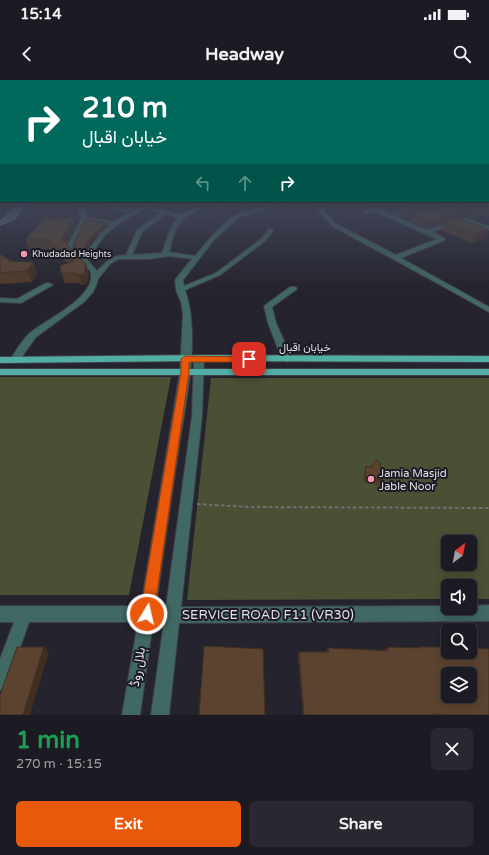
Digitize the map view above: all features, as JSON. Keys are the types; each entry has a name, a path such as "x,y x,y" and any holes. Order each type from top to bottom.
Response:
{"main road":[{"name":"خیابان اقبال","path":"0,360 199,358 489,360"},
{"path":"287,359 289,372"},
{"path":"4,372 15,360"},
{"path":"4,372 489,372"}],"street":[{"path":"78,231 69,248 93,269 96,278"},
{"path":"83,261 99,239 108,231"},
{"path":"128,256 140,231"},
{"path":"165,254 167,242 172,231"},
{"path":"221,231 211,240 180,280 180,290 218,274 263,240 270,231"},
{"path":"345,231 456,290 489,310"},
{"path":"396,257 442,239 425,231"},
{"path":"15,360 34,334 79,302 94,283 96,278 112,260 118,257 148,257 165,254 197,258"},
{"path":"0,300 18,301 49,285"},
{"path":"287,359 272,323 268,306 293,289"},
{"name":"ہلال روڈ","path":"131,715 185,372 187,339 186,304 180,290"},
{"path":"160,715 197,416 199,358"},
{"name":"SERVICE ROAD F11 (VR30)","path":"0,614 173,615 489,613"},
{"path":"0,682 24,614"}],"path":[{"path":"193,504 250,507 489,508"}],"green space":[{"path":"0,377 171,377 129,595 0,595"},
{"path":"211,378 489,378 489,599 477,599 477,579 441,579 441,599 187,600"}],"building":[{"path":"33,231 66,231 62,239 86,264 84,274 79,275 75,273 61,273 60,266 74,261 47,239 26,239"},
{"path":"80,231 98,231 82,251 73,244"},
{"path":"466,231 483,231 475,234"},
{"path":"0,254 10,261 33,262 27,271 0,273"},
{"path":"376,460 380,463 383,480 365,476 366,466 371,468"},
{"path":"204,646 263,649 265,715 199,715"},
{"path":"17,647 44,647 23,715 0,715 0,695"},
{"path":"388,647 441,647 441,659 477,659 477,648 489,649 489,715 304,715 299,652 329,652 328,648 388,651"}],"place":[{"name":"Khudadad Heights","path":"24,254"},
{"name":"Jamia Masjid Jable Noor","path":"371,479"}],"route":[{"path":"147,614 185,372 185,359 249,359"}]}
